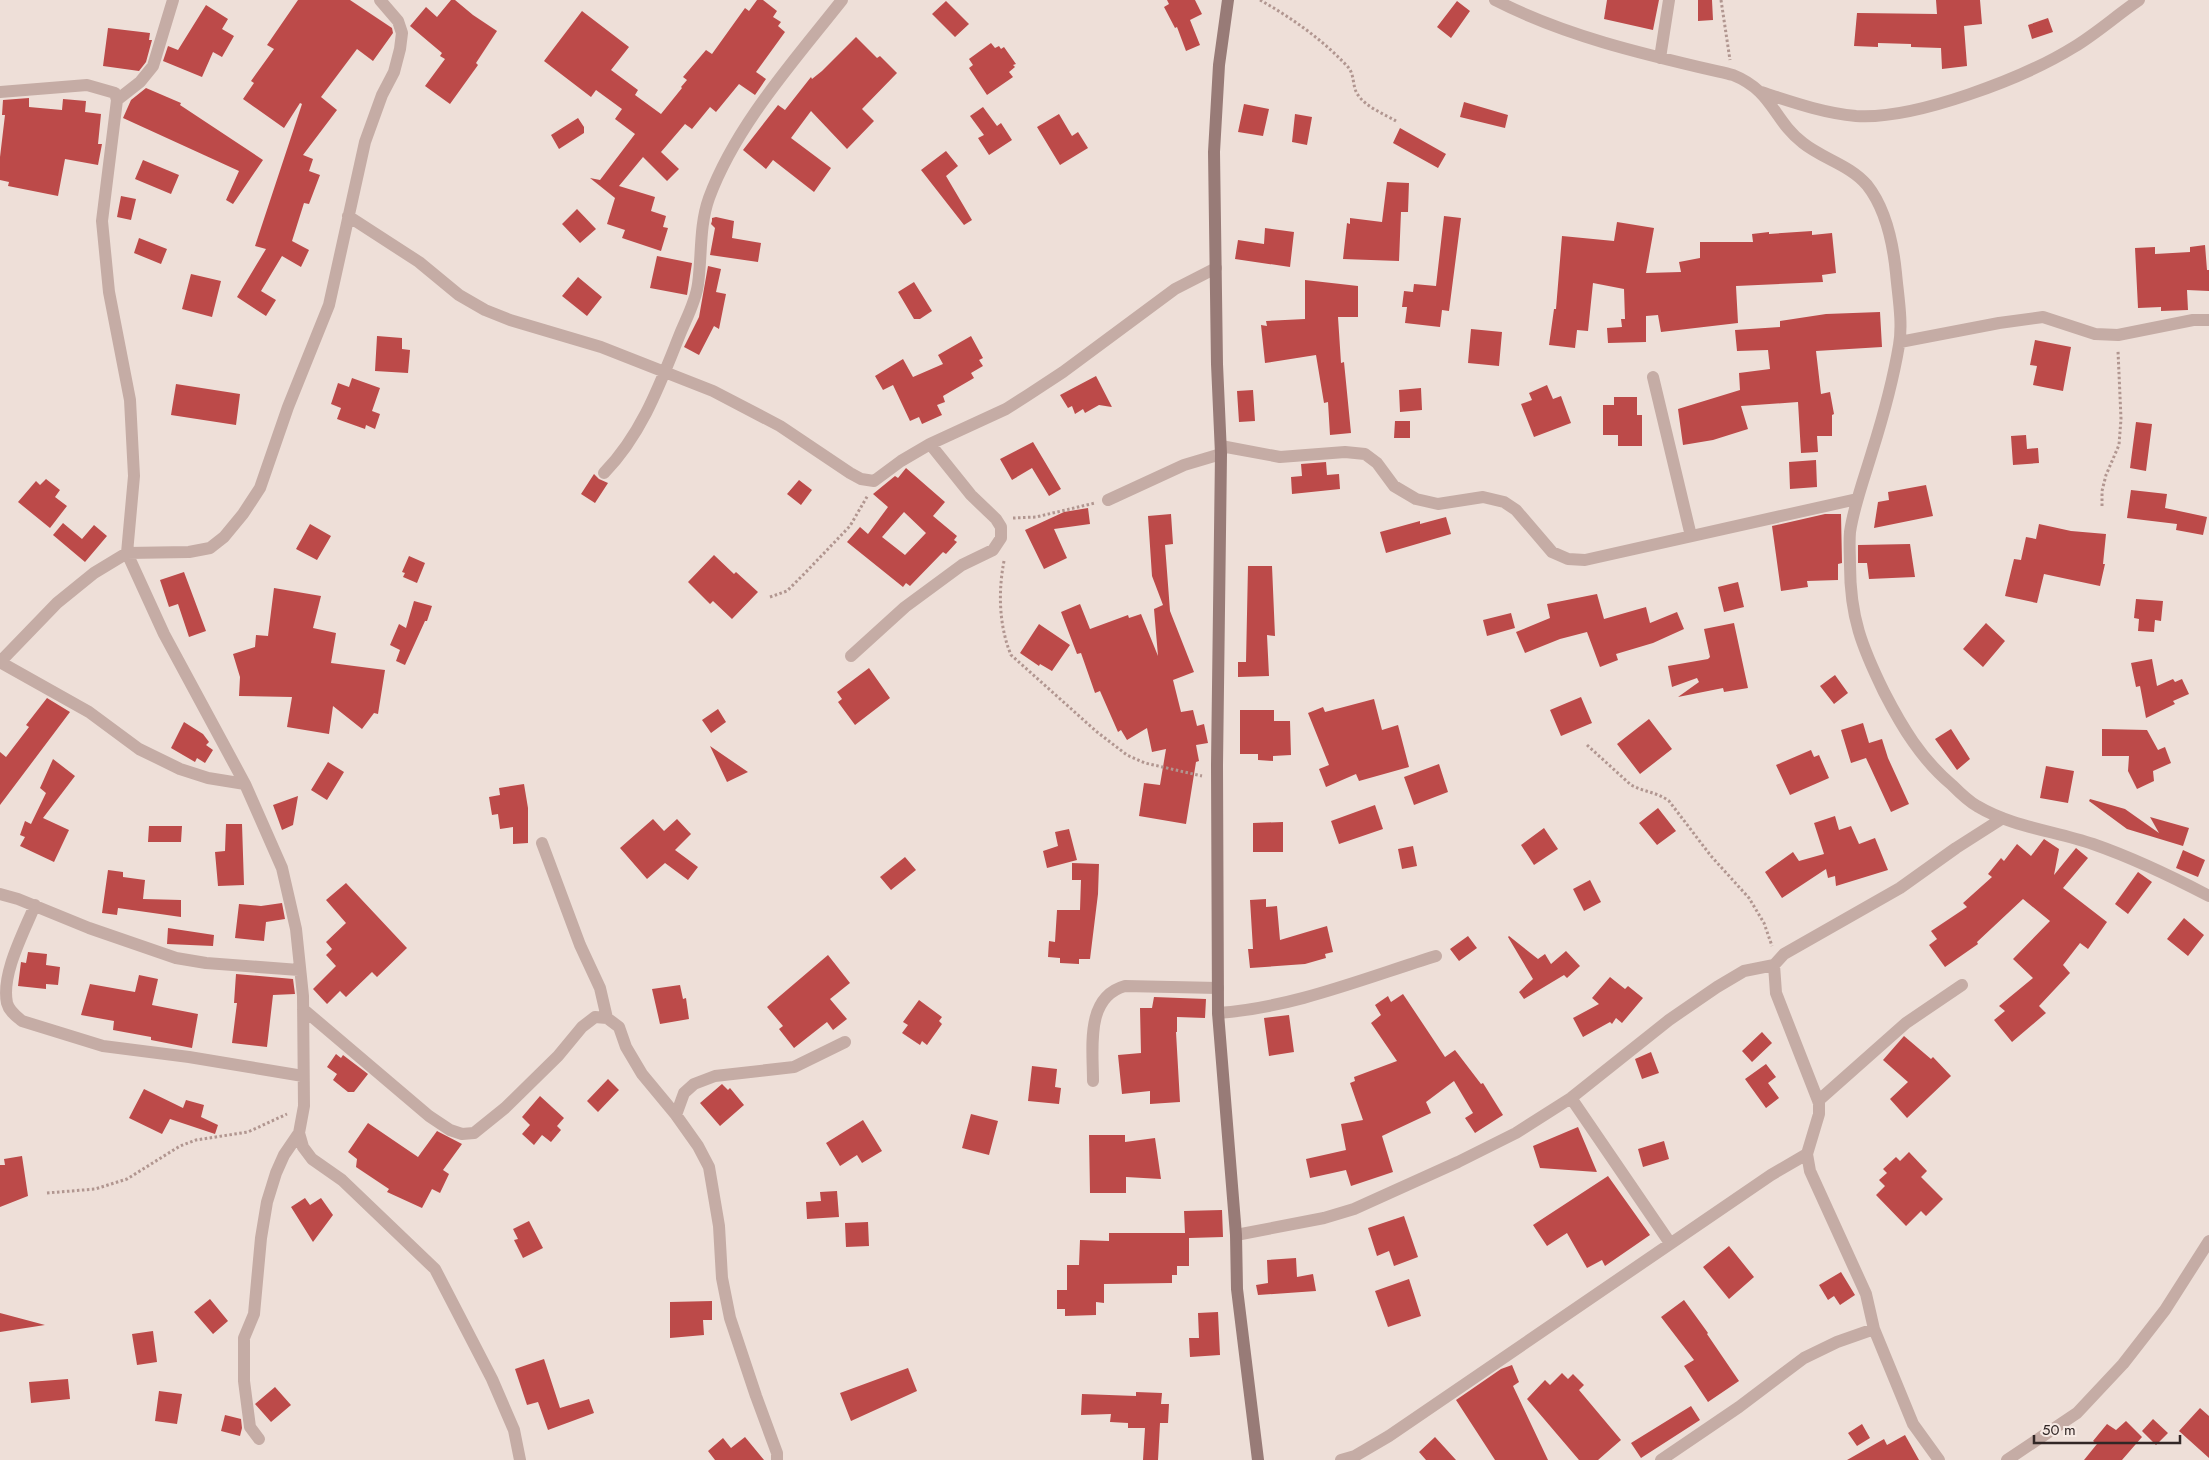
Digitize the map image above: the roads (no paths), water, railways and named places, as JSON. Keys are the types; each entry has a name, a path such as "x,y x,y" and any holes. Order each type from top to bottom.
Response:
{"street":[{"path":"117,100 140,82 153,66 173,0"},
{"path":"244,784 198,775 180,769 139,748 89,712 0,662 58,602 94,573 127,554 189,552 210,548 224,537 243,514 260,488 288,407 329,304 365,142 382,95 394,72 400,49 402,33 398,21 380,0"},
{"path":"604,473 622,454 638,430 665,372 698,286 700,240 708,200 724,162 772,88 842,0"},
{"path":"1228,0 1219,65 1214,152 1217,364 1221,450 1217,780 1218,1013 1236,1235 1236,1289 1258,1460"},
{"path":"1495,0 1520,13 1558,28 1660,58 1733,75 1750,82 1761,92 1794,136 1815,153 1849,168 1866,184 1878,203 1888,229 1895,260 1900,342 1883,419 1857,499 1850,534 1850,586 1854,618 1866,654 1901,724 1921,755 1950,784 1977,806 2004,818 2113,852 2163,872 2209,896"},
{"path":"1660,58 1669,0"},
{"path":"1761,92 1820,111 1857,116 1895,114 1964,95 2032,70 2074,47 2139,0"},
{"path":"0,92 87,85 115,93 117,100 102,221 109,292 130,400 134,476 127,554 168,643 244,784 282,868 296,929 304,1008 304,1106 300,1133 303,1148 312,1160 342,1180 436,1270 492,1379 514,1430 520,1460"},
{"path":"348,216 419,262 459,295 485,310 510,320 601,347 713,392 780,426 850,474 861,479 874,481 901,461 930,444 1006,409 1063,372 1175,289 1216,268"},
{"path":"1900,342 1999,323 2043,317 2095,334 2118,335 2192,320 2209,320"},
{"path":"1653,377 1691,536"},
{"path":"851,656 905,607 948,574 993,550 1001,538 1001,527 996,520 970,495 930,444"},
{"path":"1108,500 1221,450 1280,457 1345,452 1365,454 1376,463 1394,486 1416,499 1438,504 1483,498 1504,502 1516,510 1552,552 1568,559 1585,560 1857,499"},
{"path":"1236,1235 1324,1218 1354,1209 1516,1134 1571,1098 1670,1020 1717,987 1744,971 1776,963 1784,954 1900,888 2004,818"},
{"path":"542,843 580,945 600,988 607,1018"},
{"path":"0,894 89,928 176,958 206,963 300,970"},
{"path":"35,906 8,972 7,1004 12,1012 22,1021 103,1046 189,1057 303,1076"},
{"path":"1218,1013 1250,1011 1295,1000 1436,956"},
{"path":"1776,963 1776,993 1818,1101 1819,1114 1808,1154 1810,1170 1866,1294 1874,1329 1913,1424 1939,1460"},
{"path":"1818,1101 1906,1023 1962,985"},
{"path":"1093,1080 1093,1026 1103,1000 1115,989 1125,986 1218,988"},
{"path":"304,1008 429,1116 450,1130 462,1134 474,1133 488,1124 558,1056 582,1027 595,1017 607,1018 619,1027 626,1047 642,1074 676,1115 698,1146 709,1168 719,1226 722,1278 730,1318 777,1453 777,1460"},
{"path":"676,1115 684,1093 694,1084 715,1076 794,1067 845,1042"},
{"path":"1571,1098 1670,1243"},
{"path":"259,1439 250,1427 242,1356 244,1338 254,1314 261,1238 267,1202 284,1155 300,1133"},
{"path":"1341,1460 1355,1456 1389,1436 1771,1175 1808,1154"},
{"path":"2007,1460 2077,1413 2123,1364 2165,1310 2209,1240"},
{"path":"1661,1460 1739,1407 1804,1358 1837,1342 1874,1329"}]}
